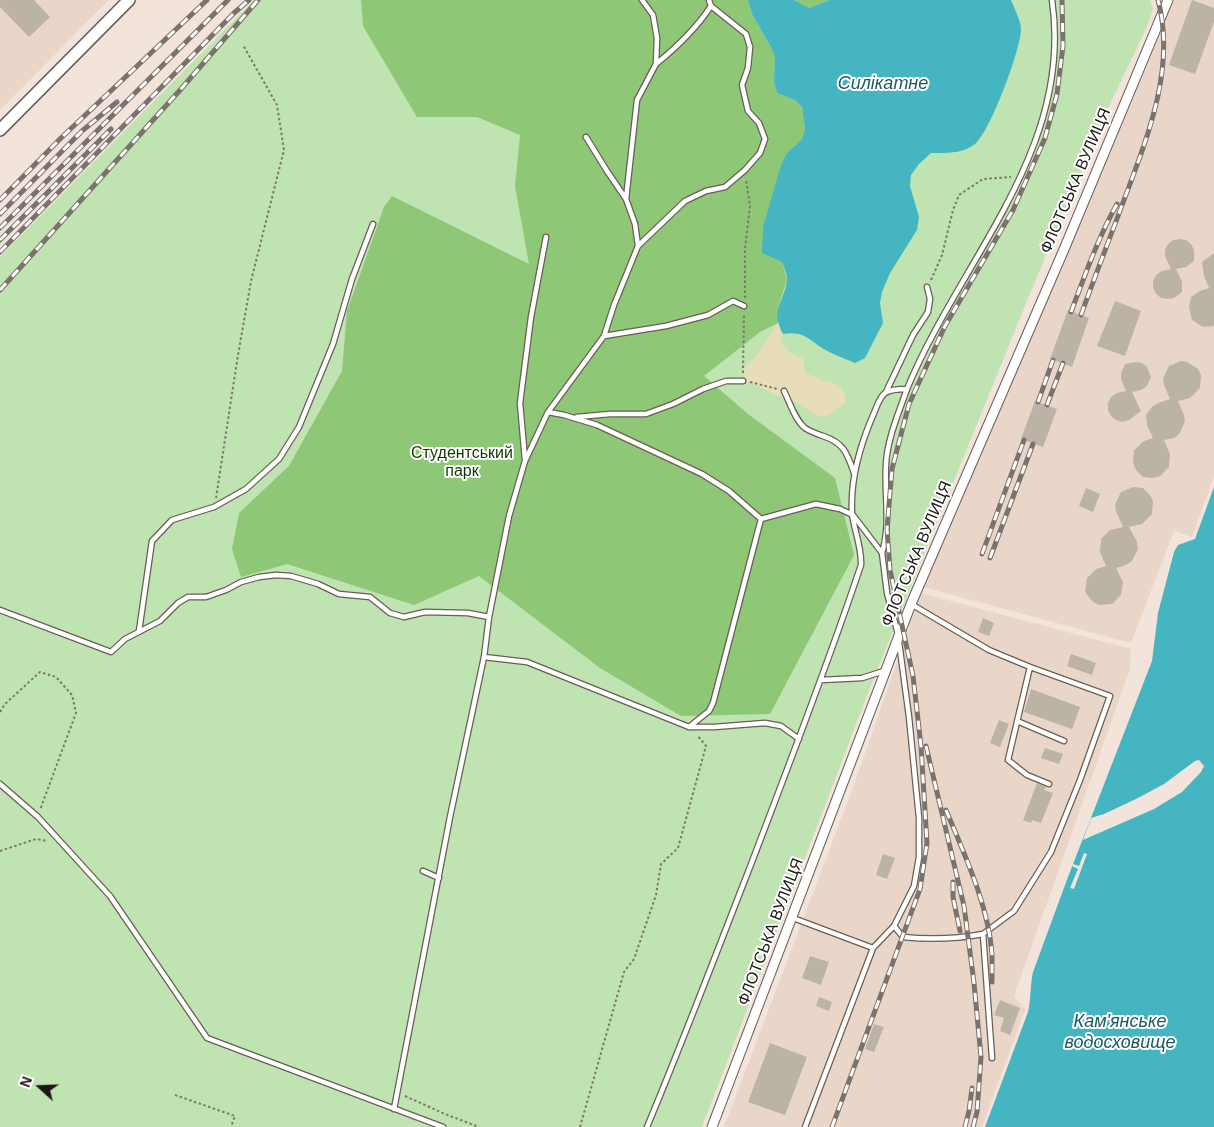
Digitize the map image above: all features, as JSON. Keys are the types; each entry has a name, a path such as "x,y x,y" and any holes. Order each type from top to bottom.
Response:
{"street":[{"path":"0,130 129,0"},
{"name":"ФЛОТСЬКА ВУЛИЦЯ","path":"712,1127 911,604 1069,237 1168,0"}],"lane":[{"path":"642,0 653,15 657,38 656,64"},
{"path":"394,1109 450,818 484,657 489,617 509,516 525,461 548,412 604,336 614,305 638,246 685,201 706,191 725,187 745,170 760,153 765,140 759,123 748,111 742,85 748,68 750,47 746,34 711,6 709,0"},
{"path":"805,1127 873,948 894,926 914,886 919,857 917,799 909,717 898,637 887,593 882,553 886,539 886,462 894,426 907,389 932,336 1022,177 1034,148 1052,80 1056,24 1052,0"},
{"path":"626,200 637,100 656,64 701,22 711,6"},
{"path":"586,137 626,200 635,224 638,246"},
{"path":"139,631 152,541 172,520 214,507 246,489 279,459 299,427 333,344 352,279 373,224"},
{"path":"525,461 520,404 531,317 546,237"},
{"path":"647,1127 799,739 861,565 862,557 852,515 852,492 856,461 880,398 886,392 913,335 928,312 930,299 927,287"},
{"path":"604,336 666,326 708,315 733,301 744,306"},
{"path":"573,418 610,414 646,414 673,404 703,389 726,381 743,380"},
{"path":"886,392 907,389"},
{"path":"784,391 797,418 804,427 840,443 847,454 855,474"},
{"path":"548,412 598,425 702,474 729,491 761,519"},
{"path":"761,519 816,504 840,509 852,515 882,553"},
{"path":"689,726 709,711 713,703 761,519"},
{"path":"0,610 111,652 125,639 160,620 178,603 188,597 206,597 241,582 276,575 291,576 318,584 339,594 370,597 390,613 404,617 425,612 468,613 489,617"},
{"path":"894,926 903,937 927,940 955,939 984,934 1014,911 1051,852 1080,780 1110,696 989,650 911,604"},
{"path":"484,657 527,662 689,726 714,727 765,723 781,726 799,739"},
{"path":"1030,667 1008,760 1027,775 1049,784"},
{"path":"821,680 862,678 886,671"},
{"path":"1017,721 1064,742"},
{"path":"0,784 38,817 110,896 208,1038 443,1127"},
{"path":"423,871 439,878"},
{"path":"793,918 873,948"},
{"path":"984,934 992,1058"}],"path":[{"path":"214,507 251,281 284,150 277,105 243,45"},
{"path":"745,170 750,206 745,249 743,380 784,391"},
{"path":"927,287 936,272 942,255 953,210 959,195 983,179 1022,177"},
{"path":"0,712 5,704 40,672 56,677 72,695 76,713 38,817"},
{"path":"580,1127 624,972 634,959 656,895 661,864 678,848 706,746 689,726"},
{"path":"0,851 36,840 60,843"},
{"path":"398,1092 445,1114 479,1127"},
{"path":"175,1095 234,1116 231,1127"}],"shaded area":[{"path":"0,0 109,0 0,110"},
{"path":"1173,0 1214,0 1214,476 1192,537 1174,531 1131,643 923,587"},
{"path":"921,593 1131,649 1130,669 1014,996 1025,1010 982,1127 724,1127 854,785"}],"green space":[{"name":"Студентський парк","path":"254,0 1150,0 1153,9 1146,29 1108,108 1031,291 870,688 702,1127 0,1127 0,257"},
{"path":"361,0 748,0 752,14 775,57 774,82 777,93 795,100 802,107 805,129 802,139 787,153 782,262 787,280 778,307 778,323 760,332 704,376 748,414 835,478 854,555 770,714 681,716 600,668 479,576 414,605 287,564 241,577 232,549 239,513 289,466 342,371 347,311 384,207 392,196 529,264 515,186 520,135 477,117 417,117 363,26"},
{"path":"794,0 830,0 809,8"}],"sand":[{"path":"778,323 783,334 781,342 790,353 803,358 806,373 821,380 832,382 843,389 846,402 830,415 819,417 794,401 783,398 747,381 743,370 758,353"}],"water":[{"name":"Силікатне","path":"748,0 794,0 809,8 830,0 1011,0 1020,22 1020,39 1004,90 989,124 981,136 975,144 965,150 931,153 911,175 910,186 919,217 917,230 890,273 882,292 880,303 883,323 865,358 855,363 826,350 800,334 783,334 779,325 777,312 787,277 782,262 762,253 763,227 781,165 787,153 802,139 805,129 802,107 795,100 777,93 774,82 775,57 752,14"},
{"name":"Кам'янське водосховище","path":"1214,487 1214,1127 985,1127 1028,1012 1033,972 1152,661 1158,613 1174,552 1178,545 1195,539"}],"pier":[{"path":"1199,760 1204,766 1201,772 1182,792 1154,809 1083,840 1091,818 1138,798 1164,784"},
{"path":"1084,853 1087,854 1074,889 1070,888 1078,869 1072,866 1073,864 1079,866"}],"building":[{"path":"0,0 34,0 50,17 29,37 0,7"},
{"path":"1192,0 1214,8 1214,22 1195,74 1169,65"},
{"path":"1173,240 1186,240 1191,244 1194,250 1194,261 1186,267 1176,269 1182,282 1182,292 1174,298 1161,298 1153,288 1153,281 1156,275 1162,271 1171,269 1165,256 1165,250"},
{"path":"1214,253 1214,326 1203,327 1192,320 1189,307 1191,297 1209,288 1204,276 1202,262"},
{"path":"1115,301 1141,311 1125,356 1097,346"},
{"path":"1068,310 1089,318 1072,367 1050,359"},
{"path":"1181,361 1187,362 1198,369 1201,375 1200,388 1190,398 1178,401 1185,422 1179,434 1174,438 1164,440 1170,454 1169,467 1160,476 1153,478 1143,477 1136,470 1133,463 1134,450 1144,441 1153,438 1147,425 1146,415 1158,403 1170,399 1163,378 1169,366"},
{"path":"1142,363 1147,367 1151,377 1147,386 1132,392 1141,411 1129,420 1122,422 1111,416 1108,410 1108,403 1111,397 1117,393 1126,391 1121,379 1121,373 1125,364"},
{"path":"1035,401 1057,409 1043,447 1021,439"},
{"path":"1133,487 1143,488 1150,495 1153,501 1152,514 1142,524 1129,527 1137,542 1138,549 1132,561 1116,568 1123,582 1121,595 1112,604 1099,605 1093,602 1085,592 1087,578 1096,569 1106,566 1100,552 1101,539 1110,530 1123,527 1115,504 1121,492"},
{"path":"1086,488 1100,494 1093,512 1079,506"},
{"path":"983,618 994,623 989,636 978,632"},
{"path":"1071,654 1096,663 1092,675 1067,666"},
{"path":"1031,689 1080,707 1072,729 1024,712"},
{"path":"999,720 1009,724 1000,747 990,743"},
{"path":"1045,748 1063,754 1059,764 1041,758"},
{"path":"1037,783 1046,787 1044,790 1053,793 1041,823 1032,820 1031,823 1023,820"},
{"path":"883,854 895,858 887,879 876,875"},
{"path":"810,956 829,962 821,985 802,978"},
{"path":"819,997 832,1002 829,1011 816,1006"},
{"path":"1000,1000 1020,1008 1010,1035 1000,1031 1004,1018 994,1015"},
{"path":"874,1024 884,1027 874,1052 865,1049"},
{"path":"770,1043 807,1057 785,1115 748,1102"}],"railway":[{"path":"0,200 61,138 207,0"},
{"path":"0,228 228,0"},
{"path":"0,252 234,13 249,0"},
{"path":"0,290 181,89 258,0"},
{"path":"832,1127 920,889 927,843 921,746 913,676 890,570 887,529 892,469 909,404 945,326 1013,210 1045,138 1057,94 1063,46 1062,0"},
{"path":"1081,315 1140,158 1156,106 1164,53 1163,26 1158,0"},
{"path":"0,214 82,131 117,102"},
{"path":"0,240 111,129"},
{"path":"1071,312 1098,243 1117,204"},
{"path":"1038,402 1053,360"},
{"path":"1047,405 1063,363"},
{"path":"982,554 1024,440"},
{"path":"990,558 1033,444"},
{"path":"926,746 964,906 974,983 981,1057 977,1112 973,1127"},
{"path":"946,810 975,880 986,917 992,954 992,982"},
{"path":"953,882 953,897 960,931"},
{"path":"965,1127 972,1088"}]}
